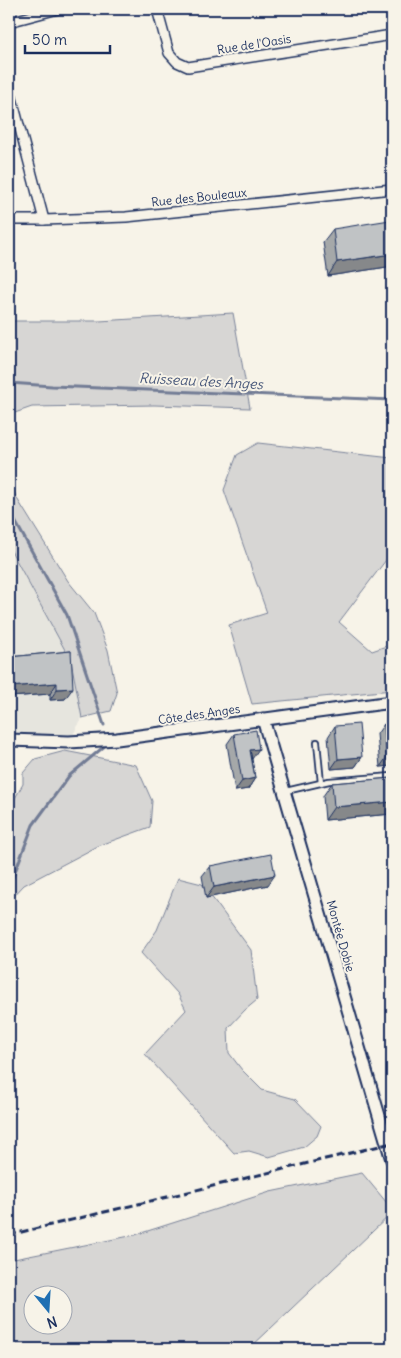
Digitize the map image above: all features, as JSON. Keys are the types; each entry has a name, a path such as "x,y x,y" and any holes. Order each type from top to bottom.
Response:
{"street":[{"path":"9,22 58,9"},
{"name":"Rue de l'Oasis","path":"157,9 169,53 177,62 188,67 392,35"},
{"path":"9,87 44,220"},
{"name":"Rue des Bouleaux","path":"9,220 126,217 392,189"},
{"name":"Côte des Anges","path":"9,740 69,742 118,739 392,702"},
{"name":"Montée Dobie","path":"263,719 392,1160"}],"lane":[{"path":"317,742 321,783"},
{"path":"284,791 321,783 392,776"}],"shaded area":[{"path":"233,313 250,408 154,405 32,407 9,415 9,321 99,321"},
{"path":"258,443 392,458 392,552 339,622 372,651 392,644 392,690 252,704 229,625 267,613 224,490 237,455"},
{"path":"9,476 16,497 68,581 94,613 108,650 117,693 111,711 82,718 71,661 9,547"},
{"path":"9,547 71,661 82,718 69,742 9,740"},
{"path":"65,751 136,765 152,801 150,827 98,846 24,885 9,901 9,806 23,784 23,773 35,759"},
{"path":"178,878 202,884 251,950 257,1000 228,1028 229,1053 242,1070 262,1090 295,1099 321,1126 317,1136 304,1147 269,1157 249,1151 234,1153 145,1054 186,1010 178,994 141,953 157,930"},
{"path":"362,1173 392,1209 392,1213 249,1349 9,1349 9,1260 135,1235 270,1192"}],"building":[{"path":"390,220 392,254 337,262 333,229"},
{"path":"9,611 12,611 14,633 9,633"},
{"path":"71,651 73,688 57,689 57,683 9,687 9,657"},
{"path":"392,723 392,756 387,757 384,724"},
{"path":"359,724 362,757 338,759 335,726"},
{"path":"256,730 259,749 250,750 255,778 242,781 234,734"},
{"path":"392,778 392,802 334,807 332,783"},
{"path":"271,854 275,875 214,887 210,866"}],"waterway":[{"name":"Ruisseau des Anges","path":"9,383 392,400"},
{"path":"9,510 67,615 104,725"},
{"path":"9,883 33,825 69,776 107,744"}],"railway":[{"path":"9,1235 392,1143"}]}
